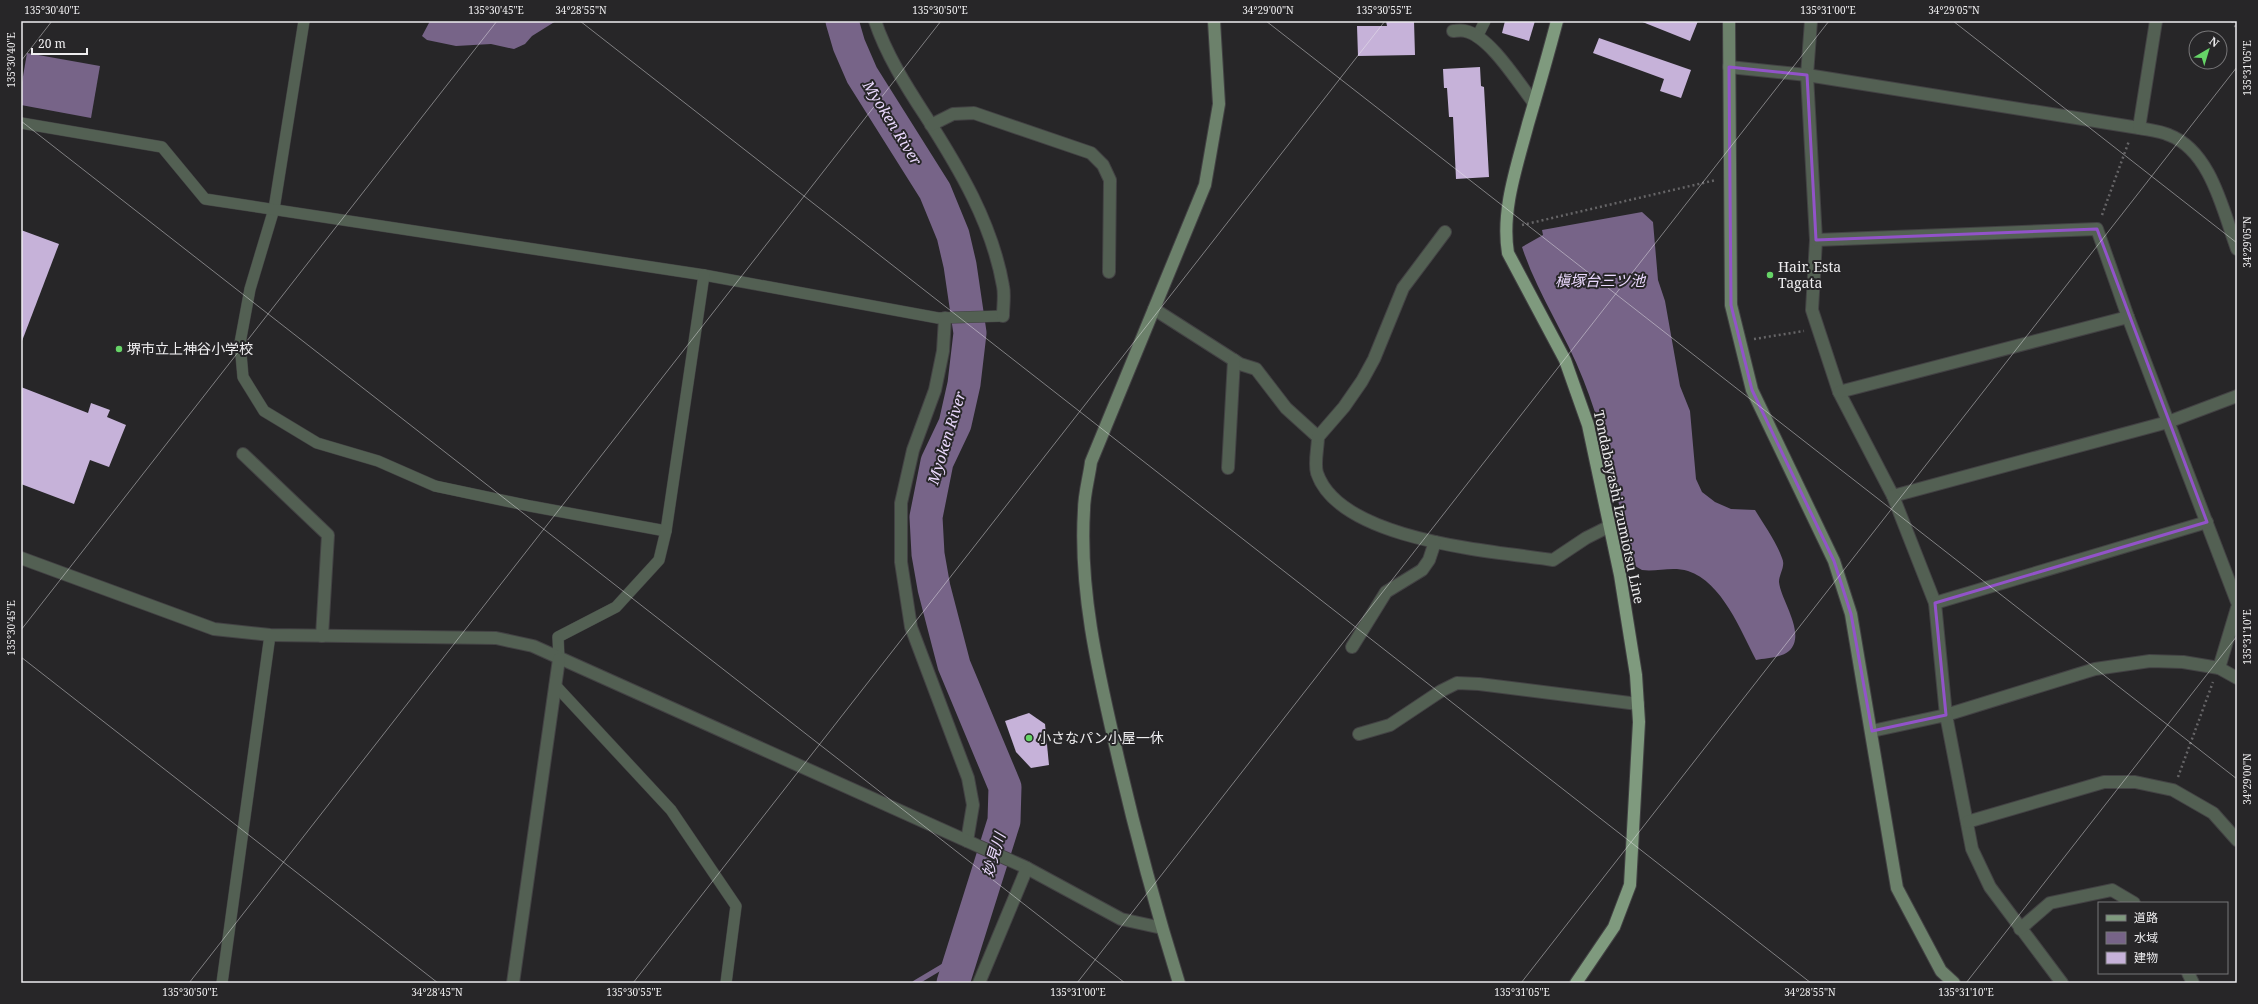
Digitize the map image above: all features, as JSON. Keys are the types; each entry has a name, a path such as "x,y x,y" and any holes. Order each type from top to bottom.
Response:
{"main road":[{"name":"Tondabayashi Izumiotsu Line","path":"1557,21 1534,104 1507,212 1507,248 1565,360 1588,425 1620,575 1636,675 1639,722 1630,885 1614,927 1576,983"}],"street":[{"path":"876,21 905,84 955,162 981,213 996,254 1003,287 1003,316"},
{"path":"1179,983 1162,928 1126,796 1094,652 1083,551 1084,508 1091,462 1204,185 1219,104 1214,21"},
{"path":"1729,21 1731,305 1752,390 1834,561 1851,614 1872,731 1897,888 1941,970 1954,983"},
{"path":"1811,21 1807,75 1816,240 1812,310 1840,392 1893,496 1935,603 1946,715 1972,849 1990,887 2062,983"},
{"path":"2137,127 2156,21"},
{"path":"1452,31 1465,31 1477,37 1490,48 1534,104"},
{"path":"1730,67 1807,75 2137,127 2170,135 2196,153 2206,166 2237,249"},
{"path":"931,125 953,114 974,113 1091,153 1103,165 1110,180 1109,272"},
{"path":"1816,240 2097,229 2128,317 2237,602"},
{"path":"1445,232 1403,288 1374,359 1362,381 1344,407 1318,437 1317,472 1327,491 1350,511 1378,526 1435,542 1553,560 1586,538 1610,526"},
{"path":"1154,309 1234,360 1256,369 1286,408 1318,437"},
{"path":"1840,392 2128,317"},
{"path":"945,318 943,351 935,390 913,450 901,503 901,562 911,627 968,778 973,805 968,841"},
{"path":"1228,468 1234,360"},
{"path":"1893,496 2168,422 2237,396"},
{"path":"243,454 328,535 322,636"},
{"path":"1935,603 2207,522"},
{"path":"1352,647 1386,592 1422,570 1429,560 1435,542"},
{"path":"21,558 214,629 270,635 496,638 533,646 559,659 1026,867 1121,919 1162,928"},
{"path":"2218,668 2237,608"},
{"path":"513,983 559,659"},
{"path":"1872,731 1946,715 2095,669 2150,661 2183,662 2218,668 2237,678"},
{"path":"1358,734 1390,725 1441,691 1457,684 1479,684 1638,704"},
{"path":"1967,822 2104,782 2135,782 2172,790 2213,813 2237,840"},
{"path":"980,983 1026,867"},
{"path":"2020,929 2050,903 2078,896 2112,890 2132,902"},
{"path":"2188,974 2193,983"}],"lane":[{"path":"304,21 274,209 250,289 240,343 243,377 264,411 317,443 378,461 435,486 530,506 666,531"},
{"path":"1477,37 1485,21"},
{"path":"21,124 162,147 205,199 704,275 945,318 1003,316"},
{"path":"559,659 558,637 616,607 659,560 666,531 704,275"},
{"path":"222,983 270,635"},
{"path":"555,685 671,810 736,906 726,983"}],"path":[{"path":"2232,21 2237,28"},
{"path":"2097,229 2137,127"},
{"path":"1531,223 1731,176"},
{"path":"1740,341 1819,329"},
{"path":"2172,790 2218,668"}],"highlighted area":[{"path":"1729,67 1807,75 1816,240 2097,229 2207,522 1935,603 1946,715 1872,731 1851,614 1834,561 1752,390 1731,305"}],"water":[{"path":"430,21 556,21 532,36 525,44 514,49 491,44 456,46 427,40 422,36"},
{"path":"27,53 100,66 91,118 21,105 21,88"},
{"name":"槇塚台三ツ池","path":"1642,212 1653,222 1658,280 1665,301 1680,386 1690,411 1696,479 1702,492 1715,502 1731,509 1755,510 1773,539 1783,561 1779,582 1792,617 1795,636 1794,644 1789,651 1778,656 1756,660 1737,622 1721,596 1711,585 1700,577 1688,571 1670,569 1642,570 1635,566 1632,560 1605,445 1591,401 1576,362 1535,281 1522,247 1543,235 1542,230"}],"building":[{"path":"1386,21 1414,21 1415,55 1358,56 1357,26 1387,26"},
{"path":"1505,21 1535,21 1529,41 1502,33"},
{"path":"1640,21 1698,21 1690,41"},
{"path":"1599,38 1691,70 1681,98 1660,91 1664,79 1593,53"},
{"path":"1480,67 1481,86 1484,87 1489,177 1456,179 1453,117 1449,117 1447,88 1444,88 1443,69"},
{"path":"21,230 59,244 22,341 21,341"},
{"path":"21,387 88,413 91,403 110,410 107,417 126,425 109,467 90,460 74,504 21,484"},
{"name":"小さなパン小屋一休","path":"1029,713 1045,724 1049,765 1031,768 1016,752 1005,721"}],"waterway":[{"name":"Myoken River","path":"842,21 849,45 862,75 935,191 953,235 960,265 970,333 964,384 955,424 937,462 926,517 928,554 934,588 954,665 1005,787 1004,821 953,983"},
{"path":"915,983 962,955"}],"place":[{"name":"Hair. Esta Tagata","path":"1770,275"},
{"name":"堺市立上神谷小学校","path":"119,349"},
{"name":"小さなパン小屋一休","path":"1029,738"}],"water label":[{"name":"妙見川","path":"994,855"}]}
